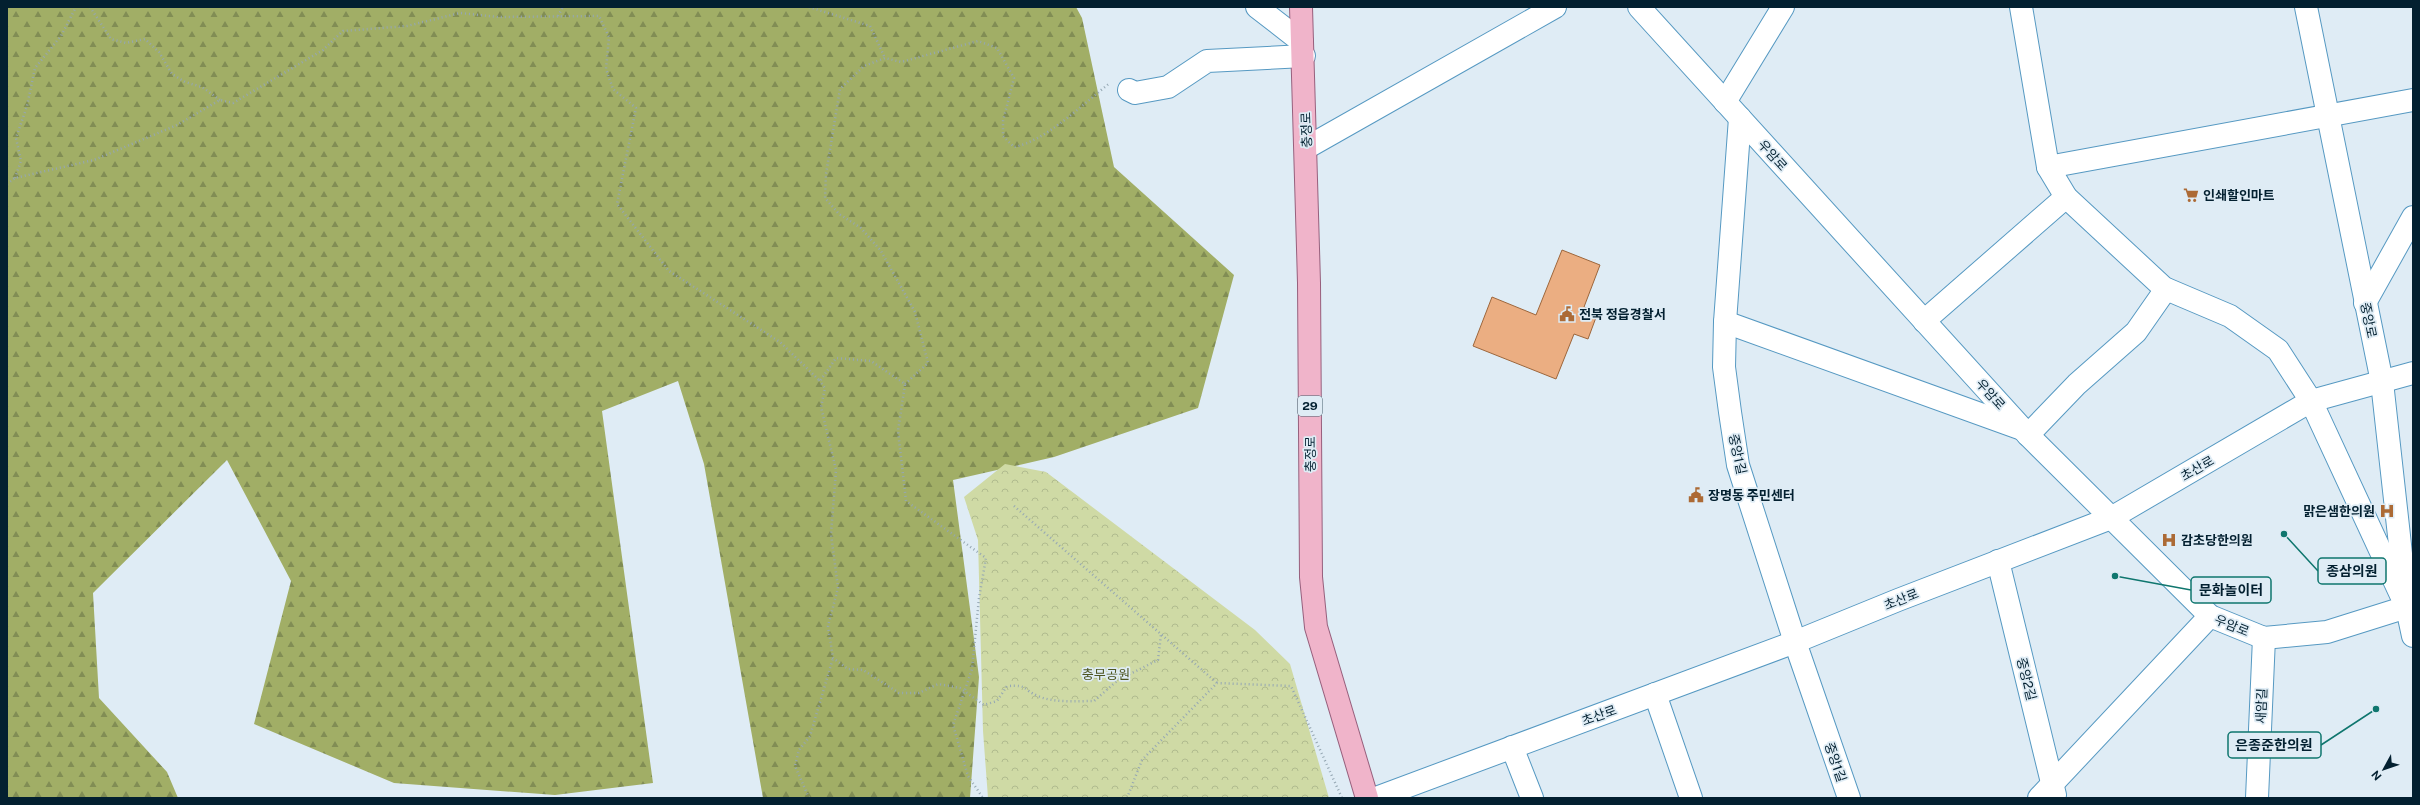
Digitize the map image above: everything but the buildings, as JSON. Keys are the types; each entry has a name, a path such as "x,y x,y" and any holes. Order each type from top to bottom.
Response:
{"main road":[{"name":"충정로","path":"1301,7 1306,148 1311,577 1316,627 1367,798"}],"street":[{"path":"1257,7 1303,49"},
{"path":"1306,148 1555,7"},
{"name":"우암로","path":"1639,7 2025,432 2210,616 2264,638 2327,632 2410,606"},
{"path":"1725,102 1783,7"},
{"path":"2021,7 2048,167 2066,198 2166,289 2230,316 2278,350 2310,402 2410,606"},
{"name":"중앙로","path":"2306,7 2382,382 2413,636"},
{"path":"1129,90 1135,94 1168,87 1207,61 1303,49"},
{"path":"2048,167 2327,114 2413,100"},
{"name":"중앙1길","path":"1740,118 1725,322 1724,367 1738,465 1795,642 1849,798"},
{"path":"1924,321 2066,198"},
{"path":"2365,303 2413,217"},
{"path":"1725,322 2025,432 2082,379 2136,332 2166,289"},
{"name":"초산로","path":"1376,798 1795,642 1998,561 2111,518 2310,402 2413,373"},
{"name":"중앙2길","path":"1998,561 2049,793"},
{"path":"2049,793 2210,616"},
{"name":"새암길","path":"2257,798 2264,638"},
{"path":"1654,694 1691,798"},
{"path":"1512,747 1532,798"}],"path":[{"path":"15,178 21,161 16,138 27,106 35,68 61,36 76,7"},
{"path":"90,7 111,39 126,43 145,39 159,52 172,74 185,82 202,87 220,100 233,103 323,50 343,31 407,26 460,13 498,17 600,16 609,37 606,69 614,89 636,108 617,204 669,271 780,342 825,388 821,406 836,470 831,534 838,588 828,626 833,658 810,736 799,750 795,766 809,798"},
{"path":"558,16 563,7"},
{"path":"809,7 870,26 885,58"},
{"path":"983,798 968,776 953,726 972,669 979,598 986,558 906,501 898,431 905,384 928,363 915,312 881,251 861,228 839,214 825,198 826,174 840,89 864,66 885,58 901,62 978,42 997,48 1014,78 1003,128 1003,136 1014,147 1025,145 1046,132 1112,82 1129,90"},
{"path":"7,184 15,178 94,160 177,125 220,100"},
{"path":"817,379 820,381 836,358 871,361 905,384"},
{"path":"1014,506 1217,682 1291,686 1342,798"},
{"path":"833,658 848,668 863,670 899,693 918,693 938,684 960,688 984,705 997,701 1007,686 1023,685 1038,697 1066,701 1094,701 1118,680 1158,660 1161,634"},
{"path":"1127,798 1142,760 1217,682"}],"green space":[{"path":"7,7 1076,7 1082,18 1114,167 1234,275 1198,408 1054,457 953,480 979,677 970,798 763,798 704,464 678,381 602,411 653,783 555,795 394,783 254,724 291,581 227,460 93,593 99,698 167,772 178,798 7,798"},
{"name":"충무공원","path":"1005,464 1046,472 1255,630 1290,664 1329,798 988,798 983,731 978,540 964,497"}],"place":[{"name":"인쇄할인마트","path":"2191,195"},
{"name":"전북 정읍경찰서","path":"1567,314"},
{"name":"장명동 주민센터","path":"1696,495"},
{"name":"맑은샘한의원","path":"2387,511"},
{"name":"종삼의원","path":"2284,534"},
{"name":"감초당한의원","path":"2169,540"},
{"name":"문화놀이터","path":"2115,576"},
{"name":"은종준한의원","path":"2376,709"}]}
